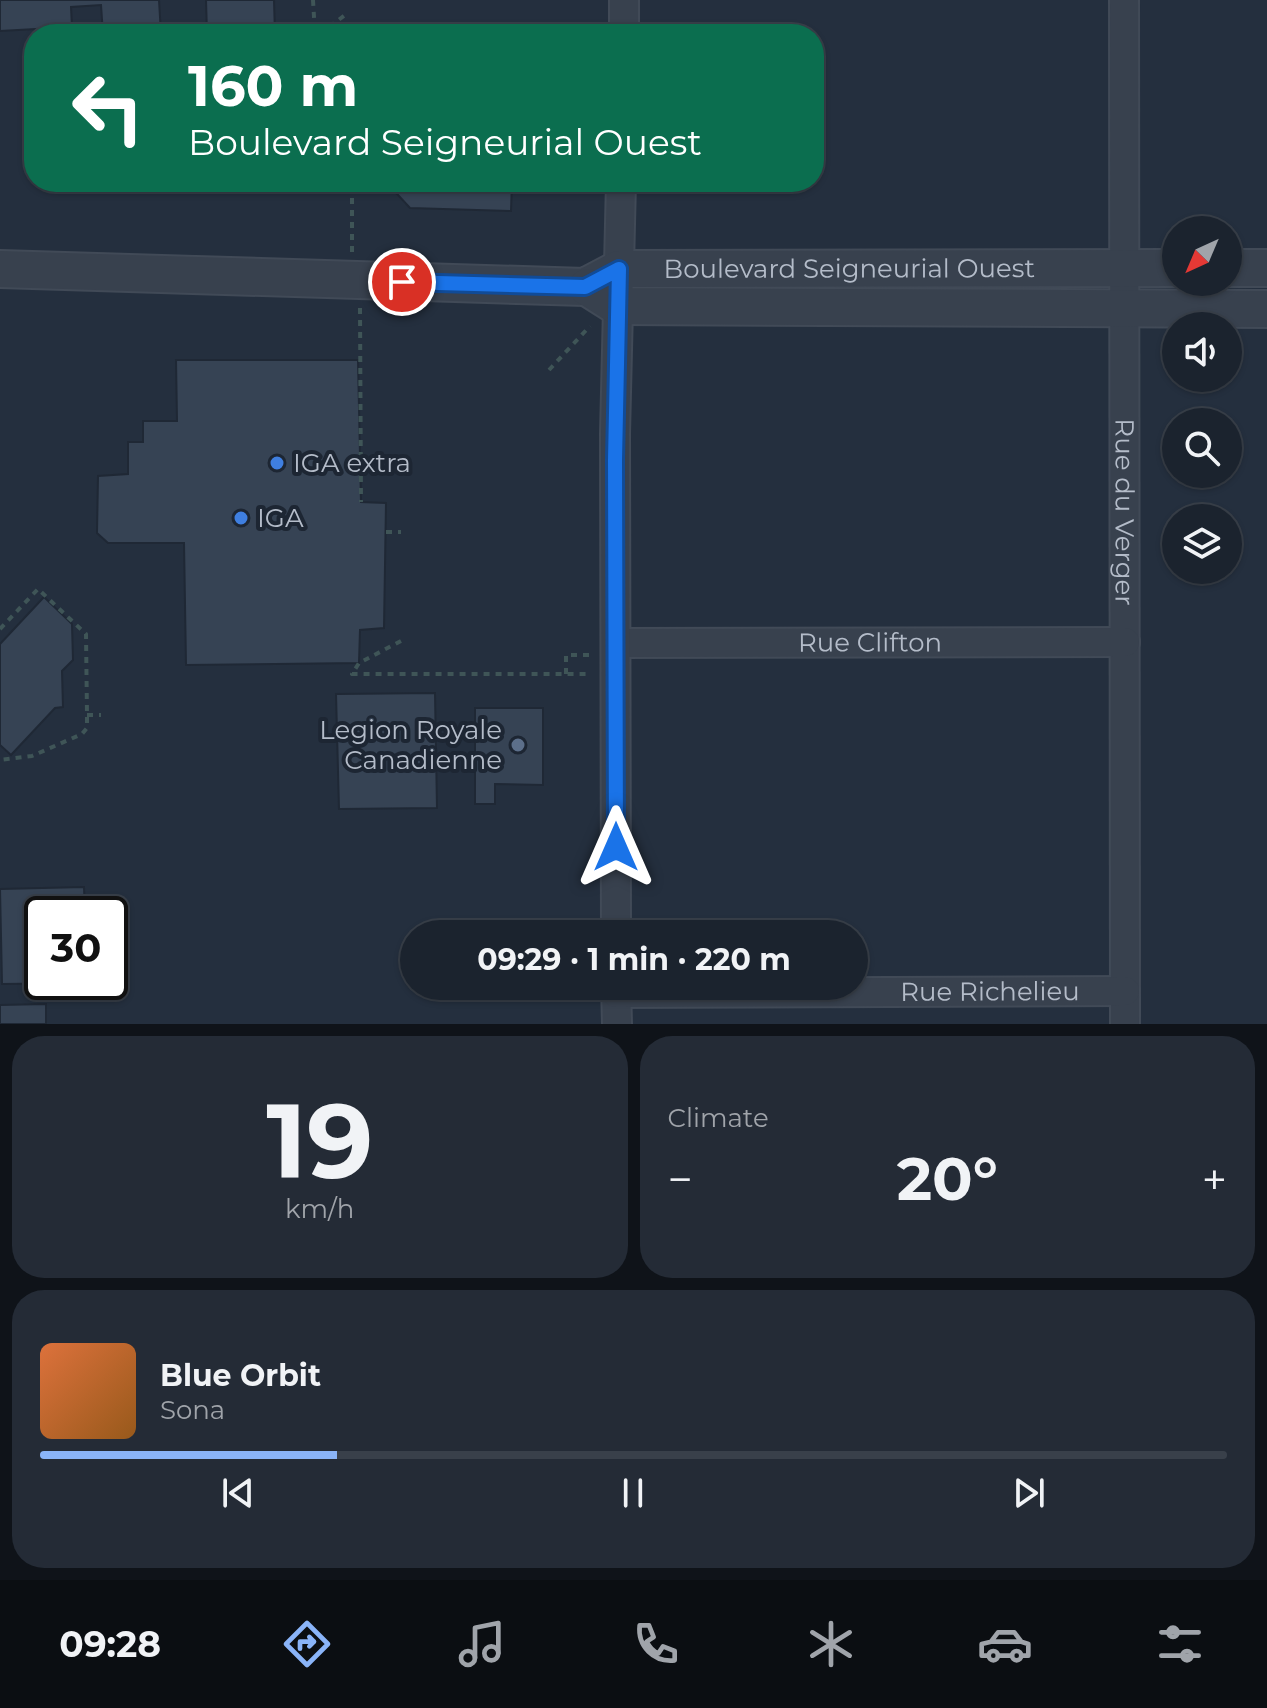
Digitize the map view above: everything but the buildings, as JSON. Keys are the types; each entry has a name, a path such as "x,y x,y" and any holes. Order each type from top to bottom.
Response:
{"street":[{"path":"624,0 624,24"},
{"name":"Rue du Verger","path":"1124,0 1125,1024"},
{"path":"616,920 606,649 604,316 619,269 621,192"},
{"name":"Boulevard Seigneurial Ouest","path":"587,287 619,269 1162,268"},
{"path":"1242,268 1267,268"},
{"path":"0,269 359,298 587,287 604,316"},
{"name":"Boulevard Seigneurial Ouest","path":"604,316 1267,309"},
{"name":"Rue Clifton","path":"606,649 1125,642"},
{"name":"Rue Richelieu","path":"868,990 1125,991"},
{"path":"616,1000 617,1024"}],"path":[{"path":"313,0 317,24"},
{"path":"332,24 345,15"},
{"path":"352,192 351,250 359,298 361,502"},
{"path":"549,370 604,316"},
{"path":"386,532 401,532"},
{"path":"0,629 38,589 86,634 87,715 87,728 82,734 32,756 0,760"},
{"path":"401,641 359,663 352,674 596,673"},
{"path":"566,674 566,655 606,649"},
{"path":"87,715 101,715"}],"place":[{"name":"IGA extra","path":"277,463"},
{"name":"IGA","path":"241,518"},
{"name":"Legion Royale Canadienne","path":"518,745"}],"route":[{"path":"402,282 587,287 619,269 615,460 616,847"}]}
